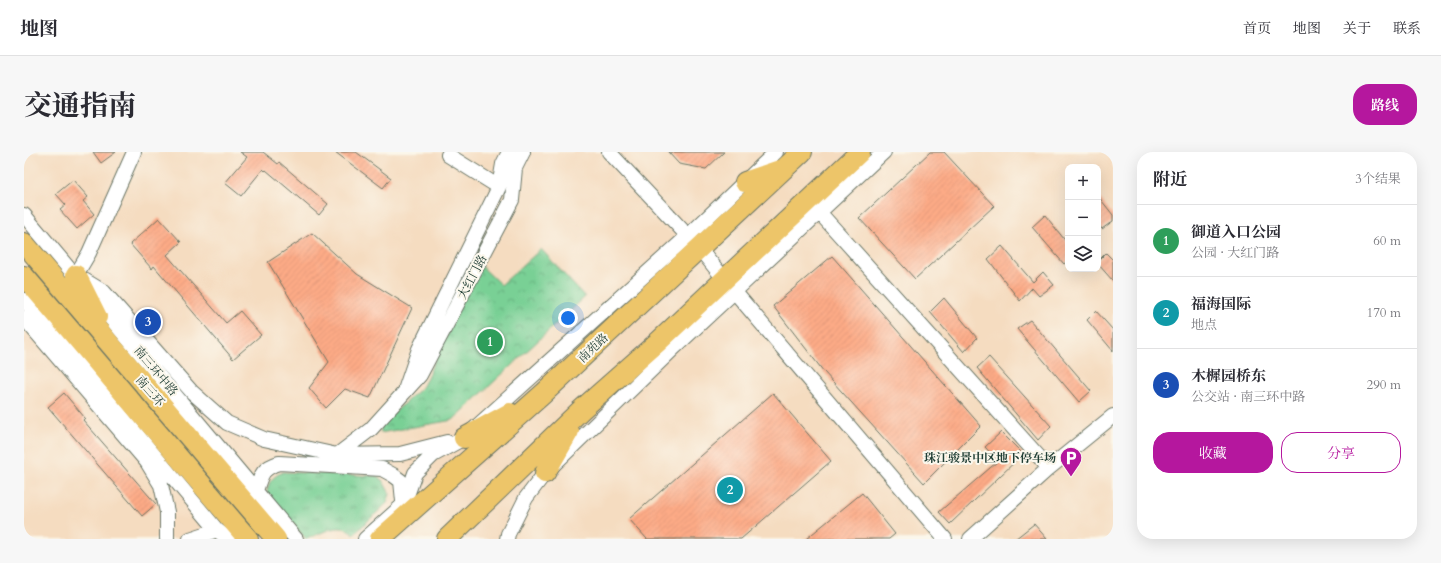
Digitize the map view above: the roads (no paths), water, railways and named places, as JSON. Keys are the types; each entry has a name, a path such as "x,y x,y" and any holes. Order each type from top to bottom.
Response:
{"highway":[{"name":"南苑路","path":"380,539 544,394 694,242 781,160 802,152"},
{"path":"447,539 581,410 658,342 729,285 860,152"},
{"path":"745,182 781,160"},
{"name":"南三环","path":"24,243 276,539"},
{"path":"76,275 111,346"},
{"path":"24,276 65,323"},
{"path":"24,288 65,323"},
{"name":"南三环","path":"65,323 248,539"},
{"path":"464,438 544,394"},
{"path":"544,473 581,410"}],"street":[{"path":"134,152 89,253 76,275 104,292 192,392 227,423 264,439 337,455 400,454 464,438"},
{"name":"大红门路","path":"403,395 419,349 499,188 504,164 509,152"},
{"name":"大红门路","path":"337,455 371,429 420,375 512,200 516,168 523,152"},
{"path":"609,152 694,242 945,539"},
{"path":"505,537 526,498 544,473 729,285 819,212 884,152"},
{"path":"448,155 499,188"},
{"path":"365,539 404,504 416,474 434,455 464,438 694,242 745,182"},
{"path":"819,212 1049,468"},
{"name":"南三环中路","path":"24,214 296,539"},
{"path":"24,300 217,530 228,539"},
{"path":"24,318 147,462 161,485 167,512 167,539"},
{"path":"970,539 1049,468 1113,416"},
{"path":"256,491 260,477 265,469 279,463 382,469 394,474 401,481 404,504"},
{"path":"190,539 217,530"}],"place":[{"name":"木樨园桥东","path":"148,322"},
{"name":"御道入口公园","path":"490,342"},
{"name":"珠江骏景中区地下停车场","path":"1071,478"},
{"name":"福海国际","path":"730,490"}]}
